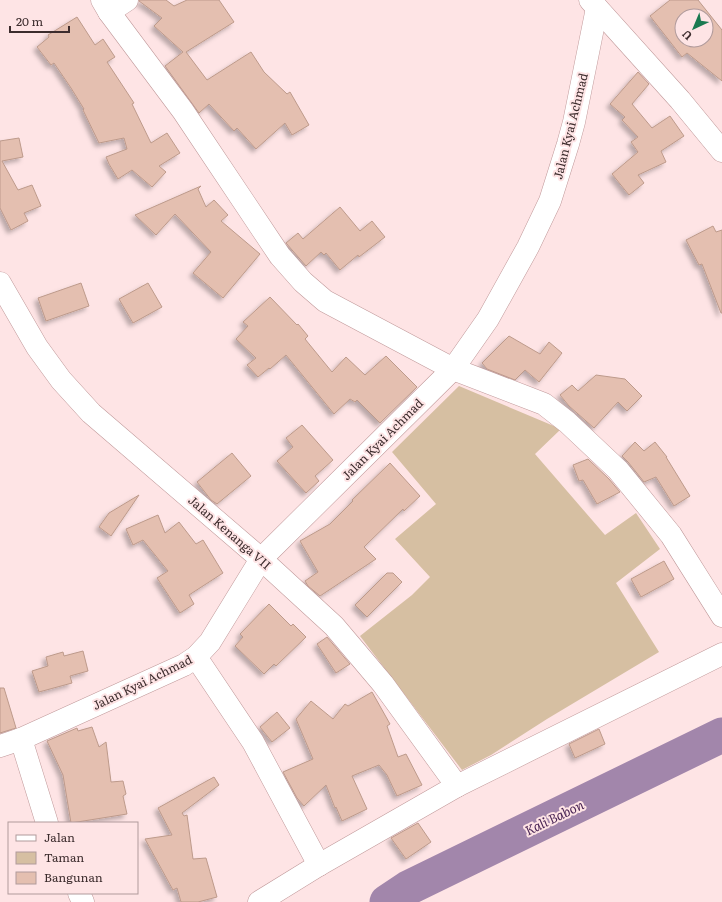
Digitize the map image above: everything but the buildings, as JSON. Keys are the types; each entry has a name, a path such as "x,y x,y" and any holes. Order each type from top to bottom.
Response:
{"street":[{"path":"113,4 280,256 303,282 325,301 453,368 544,404 567,422 618,470 666,530 686,557 722,616"},
{"path":"593,4 675,94 722,151"},
{"name":"Jalan Kyai Achmad","path":"0,746 21,739 184,665 196,657 210,642 261,559 453,368 488,319 528,247 550,202 574,122 593,4"},
{"name":"Jalan Kenanga VII","path":"0,283 36,348 61,380 91,413 261,559 334,626 383,684 457,786"},
{"path":"259,902 319,865 457,786 722,654"},
{"path":"196,657 253,742 319,865"},
{"path":"21,739 47,822"}],"green space":[{"path":"459,386 561,429 535,454 605,535 636,513 660,549 616,583 659,652 547,719 491,755 462,770 360,636 412,595 430,577 395,539 436,504 392,452"}],"waterway":[{"name":"Kali Babon","path":"387,902 408,888 722,735"}]}
